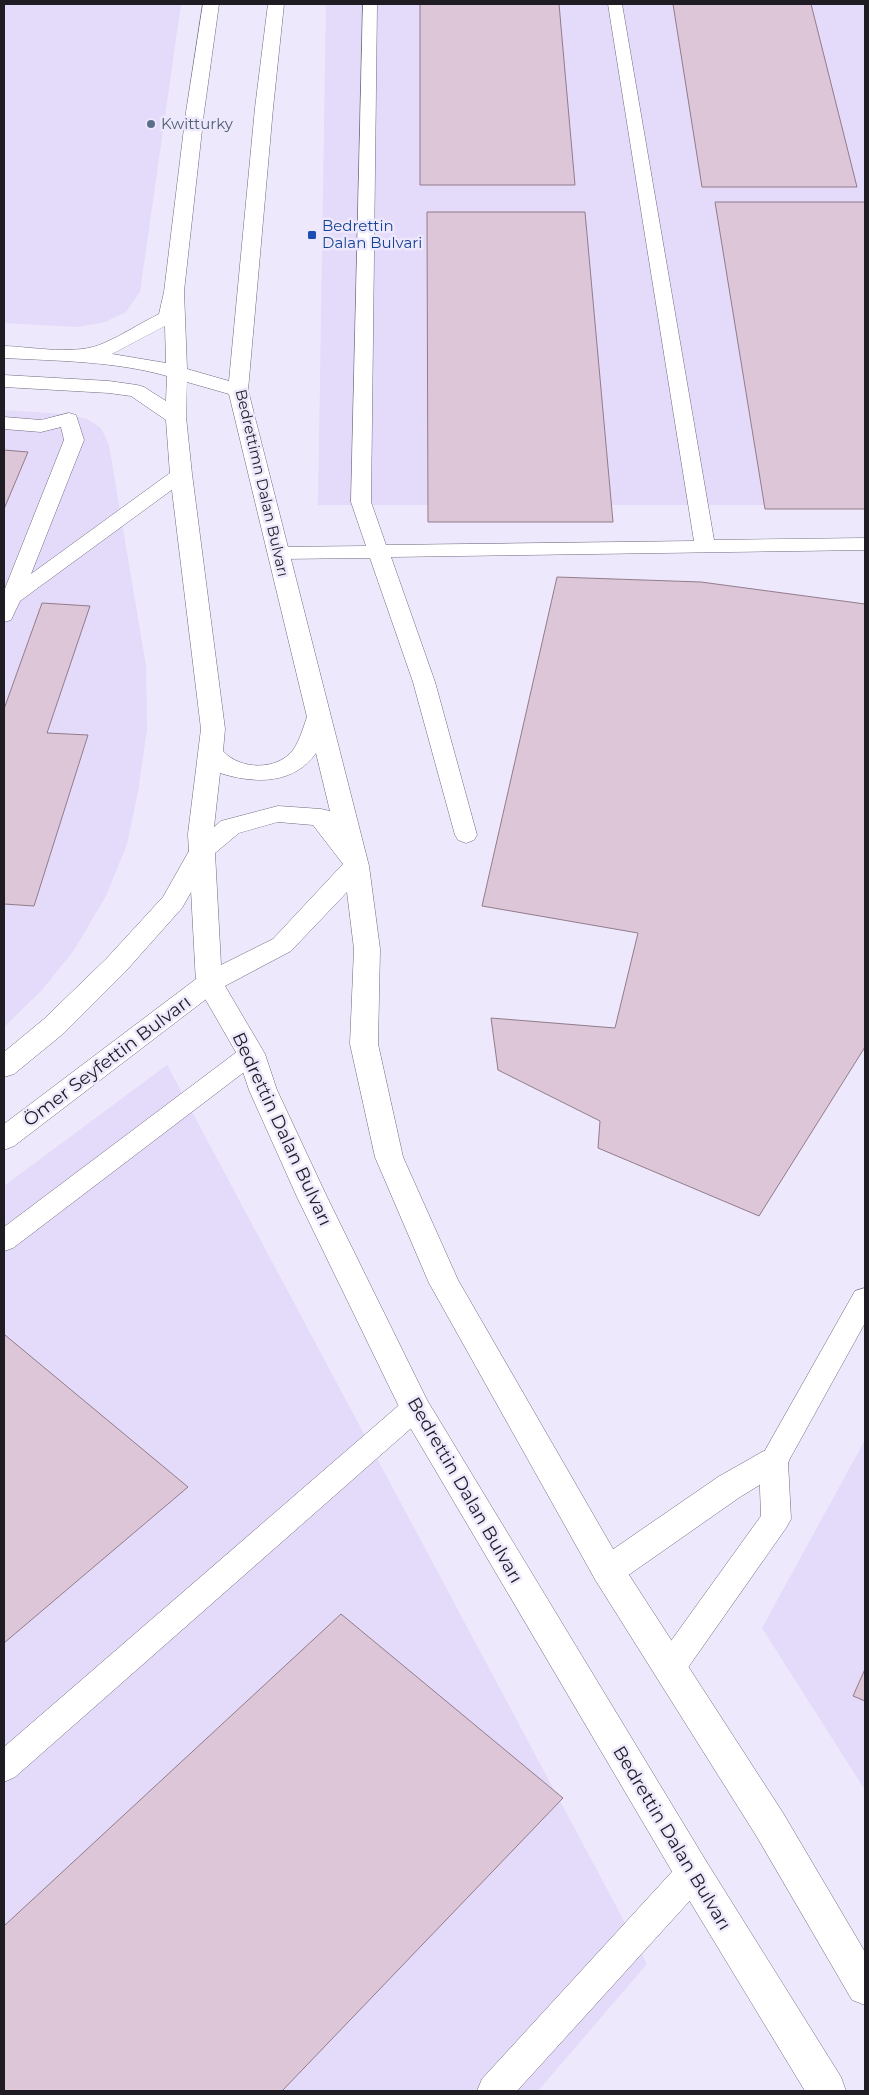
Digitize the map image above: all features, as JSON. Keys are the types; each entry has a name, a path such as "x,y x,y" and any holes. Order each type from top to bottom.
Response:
{"main road":[{"path":"74,356 109,348 168,317 174,291 195,112 211,4"},
{"name":"Bedrettimn Dalan Bulvarı","path":"276,4 264,108 238,390 356,866"},
{"path":"174,291 177,374 176,417 181,474 213,728 201,834 202,850"},
{"path":"4,352 74,356 154,366 238,390"},
{"path":"4,381 109,387 137,391 176,417"},
{"path":"210,752 220,763 236,769 256,773 274,772 293,764 306,749 319,717"},
{"path":"4,1066 54,1026 116,965 173,902 202,850 230,827 278,814 321,817 356,866 367,949 364,1044 389,1157 444,1283 608,1571 669,1670 770,1825 865,1987"},
{"name":"Bedrettin Dalan Bulvarı","path":"202,850 209,983 250,1054 263,1090 312,1197 416,1408 693,1873 827,2091"},
{"name":"Ömer Seyfettin Bulvarı","path":"4,1139 209,983 282,945 356,866"},
{"path":"608,1571 729,1487 773,1461"}],"lane":[{"path":"370,4 361,502 424,682 466,835"},
{"path":"615,4 705,546"},
{"path":"4,423 41,426 69,419 74,440 7,608"},
{"path":"7,608 181,474"},
{"path":"278,553 865,544"},
{"path":"4,1241 250,1054"},
{"path":"669,1670 776,1519 773,1461 865,1299"},
{"path":"4,1767 416,1408"},
{"path":"494,2091 693,1873"}],"shaded area":[{"path":"4,4 181,4 140,292 126,312 105,322 78,327 4,323"},
{"path":"326,4 865,4 865,505 318,505"},
{"path":"4,410 64,414 87,419 101,428 109,445 146,666 147,729 138,792 127,844 106,896 74,950 42,990 4,1027"},
{"path":"167,1065 647,1964 538,2091 4,2091 4,1186"},
{"path":"865,1440 865,1790 762,1628"}],"building":[{"path":"420,4 559,4 575,185 420,185"},
{"path":"673,4 811,4 857,187 702,187"},
{"path":"715,202 865,202 865,509 765,509"},
{"path":"427,212 585,212 613,522 428,522"},
{"path":"4,450 28,452 4,509"},
{"path":"557,577 701,582 865,604 865,1047 759,1216 598,1148 600,1121 498,1070 491,1018 615,1028 638,933 482,906"},
{"path":"42,603 90,606 47,733 88,735 34,906 4,904 4,709"},
{"path":"4,1336 188,1487 4,1643"},
{"path":"341,1614 563,1798 282,2091 4,2091 4,1926"},
{"path":"865,1669 865,1701 853,1696"}],"place":[{"name":"Kwitturky","path":"151,124"},
{"name":"Bedrettin Dalan Bulvari","path":"312,235"}]}
